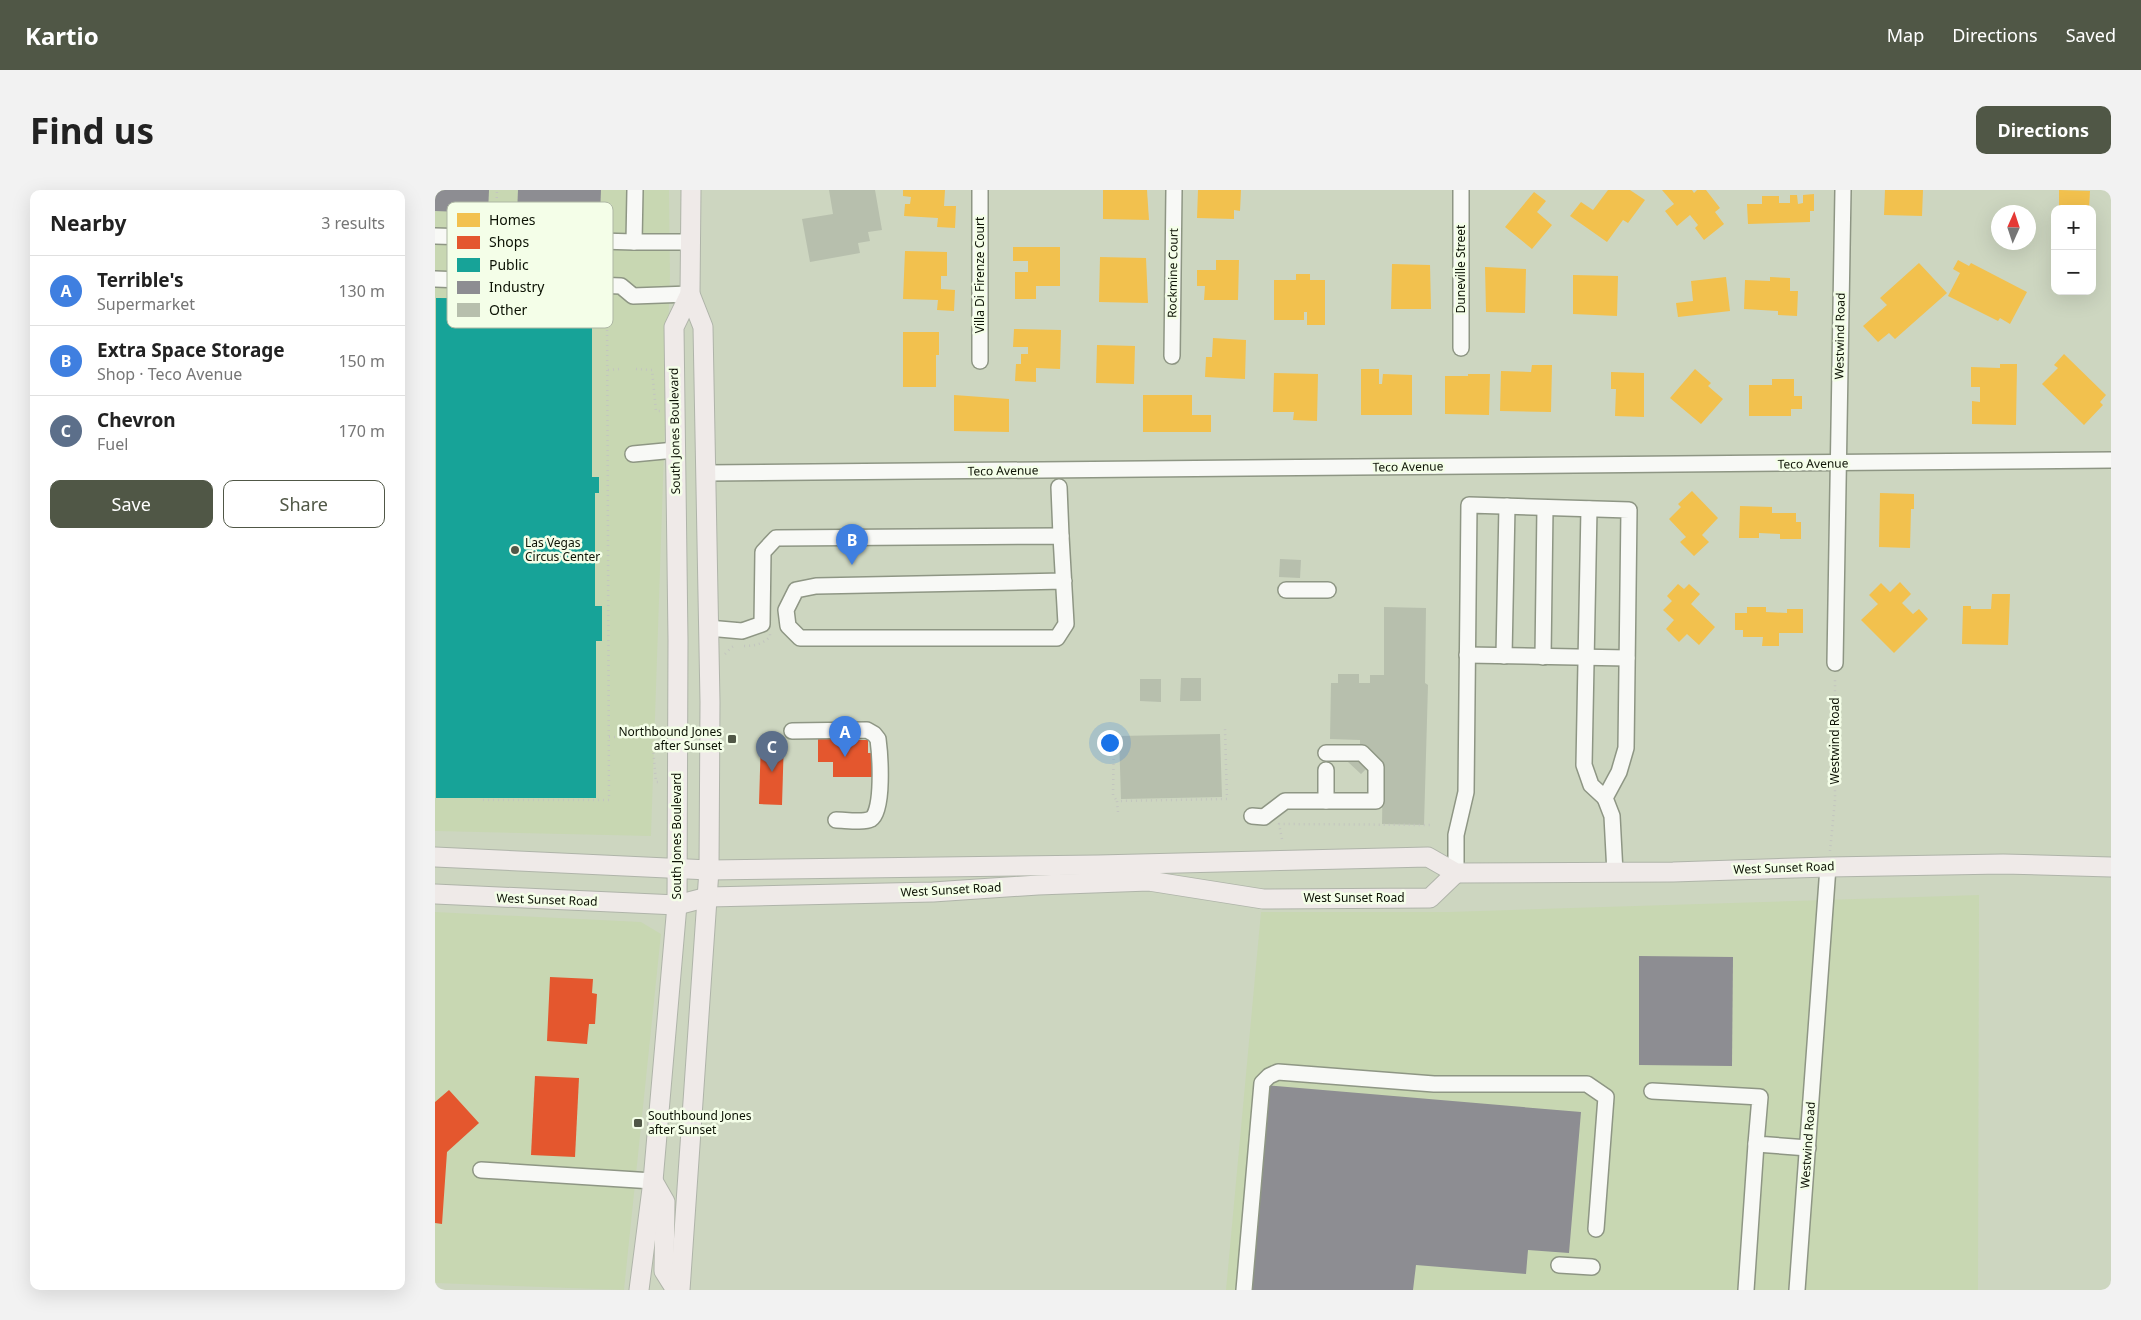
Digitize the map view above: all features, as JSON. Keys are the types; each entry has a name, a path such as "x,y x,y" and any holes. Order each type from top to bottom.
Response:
{"main road":[{"name":"South Jones Boulevard","path":"680,1290 709,870 710,702 703,326 690,294 691,190"},
{"name":"South Jones Boulevard","path":"639,1290 653,1181 677,905 678,640 674,328 690,294"},
{"name":"West Sunset Road","path":"435,857 709,870 1098,865 1428,857 1456,873 1615,873 2003,864 2111,867"},
{"name":"West Sunset Road","path":"435,894 677,905 707,897 933,892 1038,885 1149,881 1263,899 1430,898 1456,873"},
{"path":"653,1181 665,1202 664,1271 676,1290"}],"street":[{"path":"634,242 635,190"},
{"name":"Villa Di Firenze Court","path":"980,190 980,361"},
{"name":"Rockmine Court","path":"1172,356 1175,190"},
{"name":"Duneville Street","path":"1461,190 1461,348"},
{"name":"Westwind Road","path":"1835,663 1843,190"},
{"path":"613,241 691,242"},
{"path":"613,286 621,286 633,296 690,294"},
{"path":"633,454 675,450"},
{"name":"Teco Avenue","path":"705,474 2111,460"},
{"path":"1059,487 1061,536 1064,581 1066,624 1057,638 800,638 788,626 786,610 796,590 816,586 1064,581"},
{"path":"1456,873 1456,835 1466,792 1469,505 1629,510 1626,748 1619,772 1605,798"},
{"path":"1504,656 1507,506"},
{"path":"1543,657 1545,508"},
{"path":"1589,509 1584,765 1591,785 1605,798 1611,816 1615,873"},
{"path":"708,628 743,631 763,624 763,552 776,538 1061,536"},
{"path":"1286,590 1328,590"},
{"path":"1467,655 1627,658"},
{"path":"792,730 867,730 878,739 880,793 875,816 869,820 836,820"},
{"path":"1252,816 1264,817 1285,801 1376,801 1376,767 1362,753 1326,753"},
{"path":"1326,770 1326,801"},
{"name":"Westwind Road","path":"1797,1290 1828,867"},
{"path":"1244,1290 1262,1083 1269,1076 1279,1072 1434,1084 1587,1084 1606,1097 1596,1229"},
{"path":"1651,1091 1760,1097 1746,1290"},
{"path":"1756,1144 1808,1148"},
{"path":"481,1170 653,1181"},
{"path":"1559,1265 1592,1267"}],"path":[{"path":"483,800 609,800 607,328"},
{"path":"608,370 620,369"},
{"path":"635,369 652,370 656,411 661,411"},
{"name":"Westwind Road","path":"1828,867 1835,800 1835,663"},
{"path":"1117,801 1227,799 1225,729"},
{"path":"1114,734 1113,795 1117,801 1117,812"},
{"path":"637,736 652,737 656,782 660,782"},
{"path":"609,737 622,737"},
{"path":"1282,839 1279,824 1432,825"}],"shaded area":[{"name":"Las Vegas Circus Center","path":"435,190 669,190 670,276 651,836 435,831"},
{"path":"1979,895 1978,1290 1226,1290 1261,912 1449,912"},
{"path":"435,912 641,922 661,934 624,1290 435,1283"}],"building: Homes":[{"path":"903,190 945,190 944,206 956,206 955,228 937,227 938,218 904,216 905,204 910,204 911,197 903,196"},
{"path":"1103,190 1147,190 1149,220 1103,219"},
{"path":"1198,190 1241,190 1240,211 1234,210 1234,219 1197,218"},
{"path":"1608,190 1630,190 1645,200 1628,223 1623,220 1607,242 1570,216 1581,202 1593,210"},
{"path":"1662,190 1692,190 1694,193 1697,190 1706,190 1720,208 1715,212 1724,224 1704,240 1695,228 1698,225 1690,215 1677,226 1665,211 1674,204"},
{"path":"1885,190 1923,190 1922,216 1884,215"},
{"path":"2059,190 2090,191 2089,205 2059,205"},
{"path":"1534,192 1546,201 1537,212 1552,225 1532,249 1505,227"},
{"path":"1814,194 1814,211 1810,211 1810,222 1748,224 1747,204 1762,204 1762,196 1779,196 1779,203 1790,203 1790,195 1797,195 1798,204 1803,203 1803,195"},
{"path":"1013,247 1060,247 1060,286 1036,286 1036,299 1015,299 1015,272 1028,272 1028,261 1013,261"},
{"path":"905,251 947,252 947,276 941,276 941,289 955,290 954,311 937,310 938,300 903,299"},
{"path":"1100,257 1146,258 1148,303 1099,302"},
{"path":"1216,260 1239,260 1238,300 1204,300 1205,286 1197,286 1197,270 1216,270"},
{"path":"1958,260 1969,266 1971,263 2027,292 2010,324 2000,318 1998,321 1948,296 1960,273 1953,269"},
{"path":"1919,263 1947,293 1895,339 1889,333 1878,342 1863,326 1887,305 1880,298"},
{"path":"1392,264 1430,265 1431,309 1391,309"},
{"path":"1485,267 1526,269 1525,313 1486,312"},
{"path":"1296,274 1310,274 1310,280 1325,280 1325,325 1307,325 1307,312 1304,312 1304,320 1274,320 1274,280 1296,280"},
{"path":"1573,275 1618,276 1617,316 1573,314"},
{"path":"1726,277 1730,311 1678,317 1676,303 1693,301 1691,281"},
{"path":"1770,277 1790,278 1790,291 1798,291 1797,316 1778,315 1778,311 1744,309 1745,280 1770,281"},
{"path":"1014,329 1061,330 1060,369 1036,368 1036,382 1015,381 1016,364 1021,364 1021,354 1028,354 1028,347 1013,347"},
{"path":"903,332 939,332 939,355 936,355 936,387 903,387"},
{"path":"1213,338 1246,340 1245,379 1205,377 1206,357 1212,357"},
{"path":"1097,345 1135,346 1134,384 1096,383"},
{"path":"2064,354 2106,395 2100,402 2103,405 2084,425 2042,384 2058,368 2054,365"},
{"path":"2000,364 2017,364 2016,425 1972,424 1972,401 1980,402 1980,387 1971,387 1971,367 2000,368"},
{"path":"1532,365 1552,365 1551,412 1500,411 1501,371 1531,372"},
{"path":"1361,369 1379,369 1379,384 1382,384 1383,374 1412,375 1412,415 1361,415"},
{"path":"1695,369 1711,383 1708,386 1723,399 1701,424 1670,398"},
{"path":"1611,372 1644,373 1644,417 1615,416 1616,389 1611,389"},
{"path":"1274,373 1318,374 1317,421 1293,420 1294,412 1273,412"},
{"path":"1468,374 1490,374 1489,415 1445,414 1445,376 1468,376"},
{"path":"1772,379 1794,379 1794,396 1802,396 1802,409 1791,409 1791,416 1749,416 1749,385 1772,385"},
{"path":"954,395 1009,399 1009,432 954,431"},
{"path":"1143,395 1192,395 1192,415 1211,415 1211,432 1143,432"},
{"path":"1692,491 1718,518 1702,535 1709,542 1694,556 1680,542 1686,537 1669,519 1681,507 1678,504"},
{"path":"1880,493 1914,494 1914,509 1911,509 1910,548 1879,547"},
{"path":"1740,506 1772,507 1772,513 1796,513 1796,522 1801,522 1801,539 1780,539 1780,534 1759,533 1759,538 1739,538"},
{"path":"1900,582 1911,594 1902,603 1913,614 1919,609 1928,619 1894,653 1861,620 1878,604 1869,595 1881,583 1890,592"},
{"path":"1678,584 1684,589 1689,584 1700,594 1691,604 1715,627 1699,645 1687,634 1679,642 1666,629 1674,620 1663,610 1672,601 1667,596"},
{"path":"1992,594 2010,594 2008,645 1962,644 1963,606 1971,606 1971,609 1991,609"},
{"path":"1747,607 1766,607 1766,612 1787,613 1787,609 1803,609 1803,633 1779,633 1779,646 1762,646 1763,637 1743,637 1743,630 1735,630 1735,613 1747,613"}],"building: Shops":[{"path":"818,736 843,736 843,740 868,740 868,753 872,753 872,777 833,777 833,762 818,762"},
{"path":"761,738 784,739 782,805 759,804"},
{"path":"550,977 593,979 592,993 597,994 595,1024 589,1024 587,1044 547,1041"},
{"path":"535,1076 579,1078 575,1157 531,1155"},
{"path":"449,1090 479,1123 447,1152 442,1224 435,1223 435,1102"}],"building: Public":[{"name":"Las Vegas Circus Center","path":"436,298 447,298 447,328 592,328 592,477 599,477 599,493 595,493 595,606 602,606 602,641 596,641 596,798 436,798"}],"building: Industry":[{"path":"435,190 489,190 488,202 447,202 447,211 435,211"},
{"path":"518,190 601,190 601,202 518,202"},
{"path":"1639,956 1733,957 1732,1066 1639,1065"},
{"path":"1265,1085 1581,1112 1569,1253 1528,1250 1526,1274 1416,1265 1413,1290 1247,1290"}],"building: Other":[{"path":"829,190 875,190 882,230 868,232 870,241 858,243 860,253 810,262 802,219 833,214"},
{"path":"1280,559 1301,560 1300,578 1279,577"},
{"path":"1384,607 1426,608 1425,683 1428,685 1424,825 1382,824 1383,764 1371,764 1361,774 1348,762 1360,751 1360,740 1330,739 1331,683 1338,683 1338,674 1359,674 1359,683 1370,683 1370,675 1384,675"},
{"path":"1181,678 1201,678 1201,701 1180,701"},
{"path":"1140,679 1161,679 1161,702 1140,701"},
{"path":"1220,734 1222,797 1121,799 1119,736"}],"place":[{"name":"Las Vegas Circus Center","path":"515,550"},
{"name":"Extra Space Storage","path":"852,565"},
{"name":"Northbound Jones after Sunset","path":"732,739"},
{"name":"Terrible's","path":"845,757"},
{"name":"Chevron","path":"772,772"},
{"name":"Southbound Jones after Sunset","path":"638,1123"}]}
